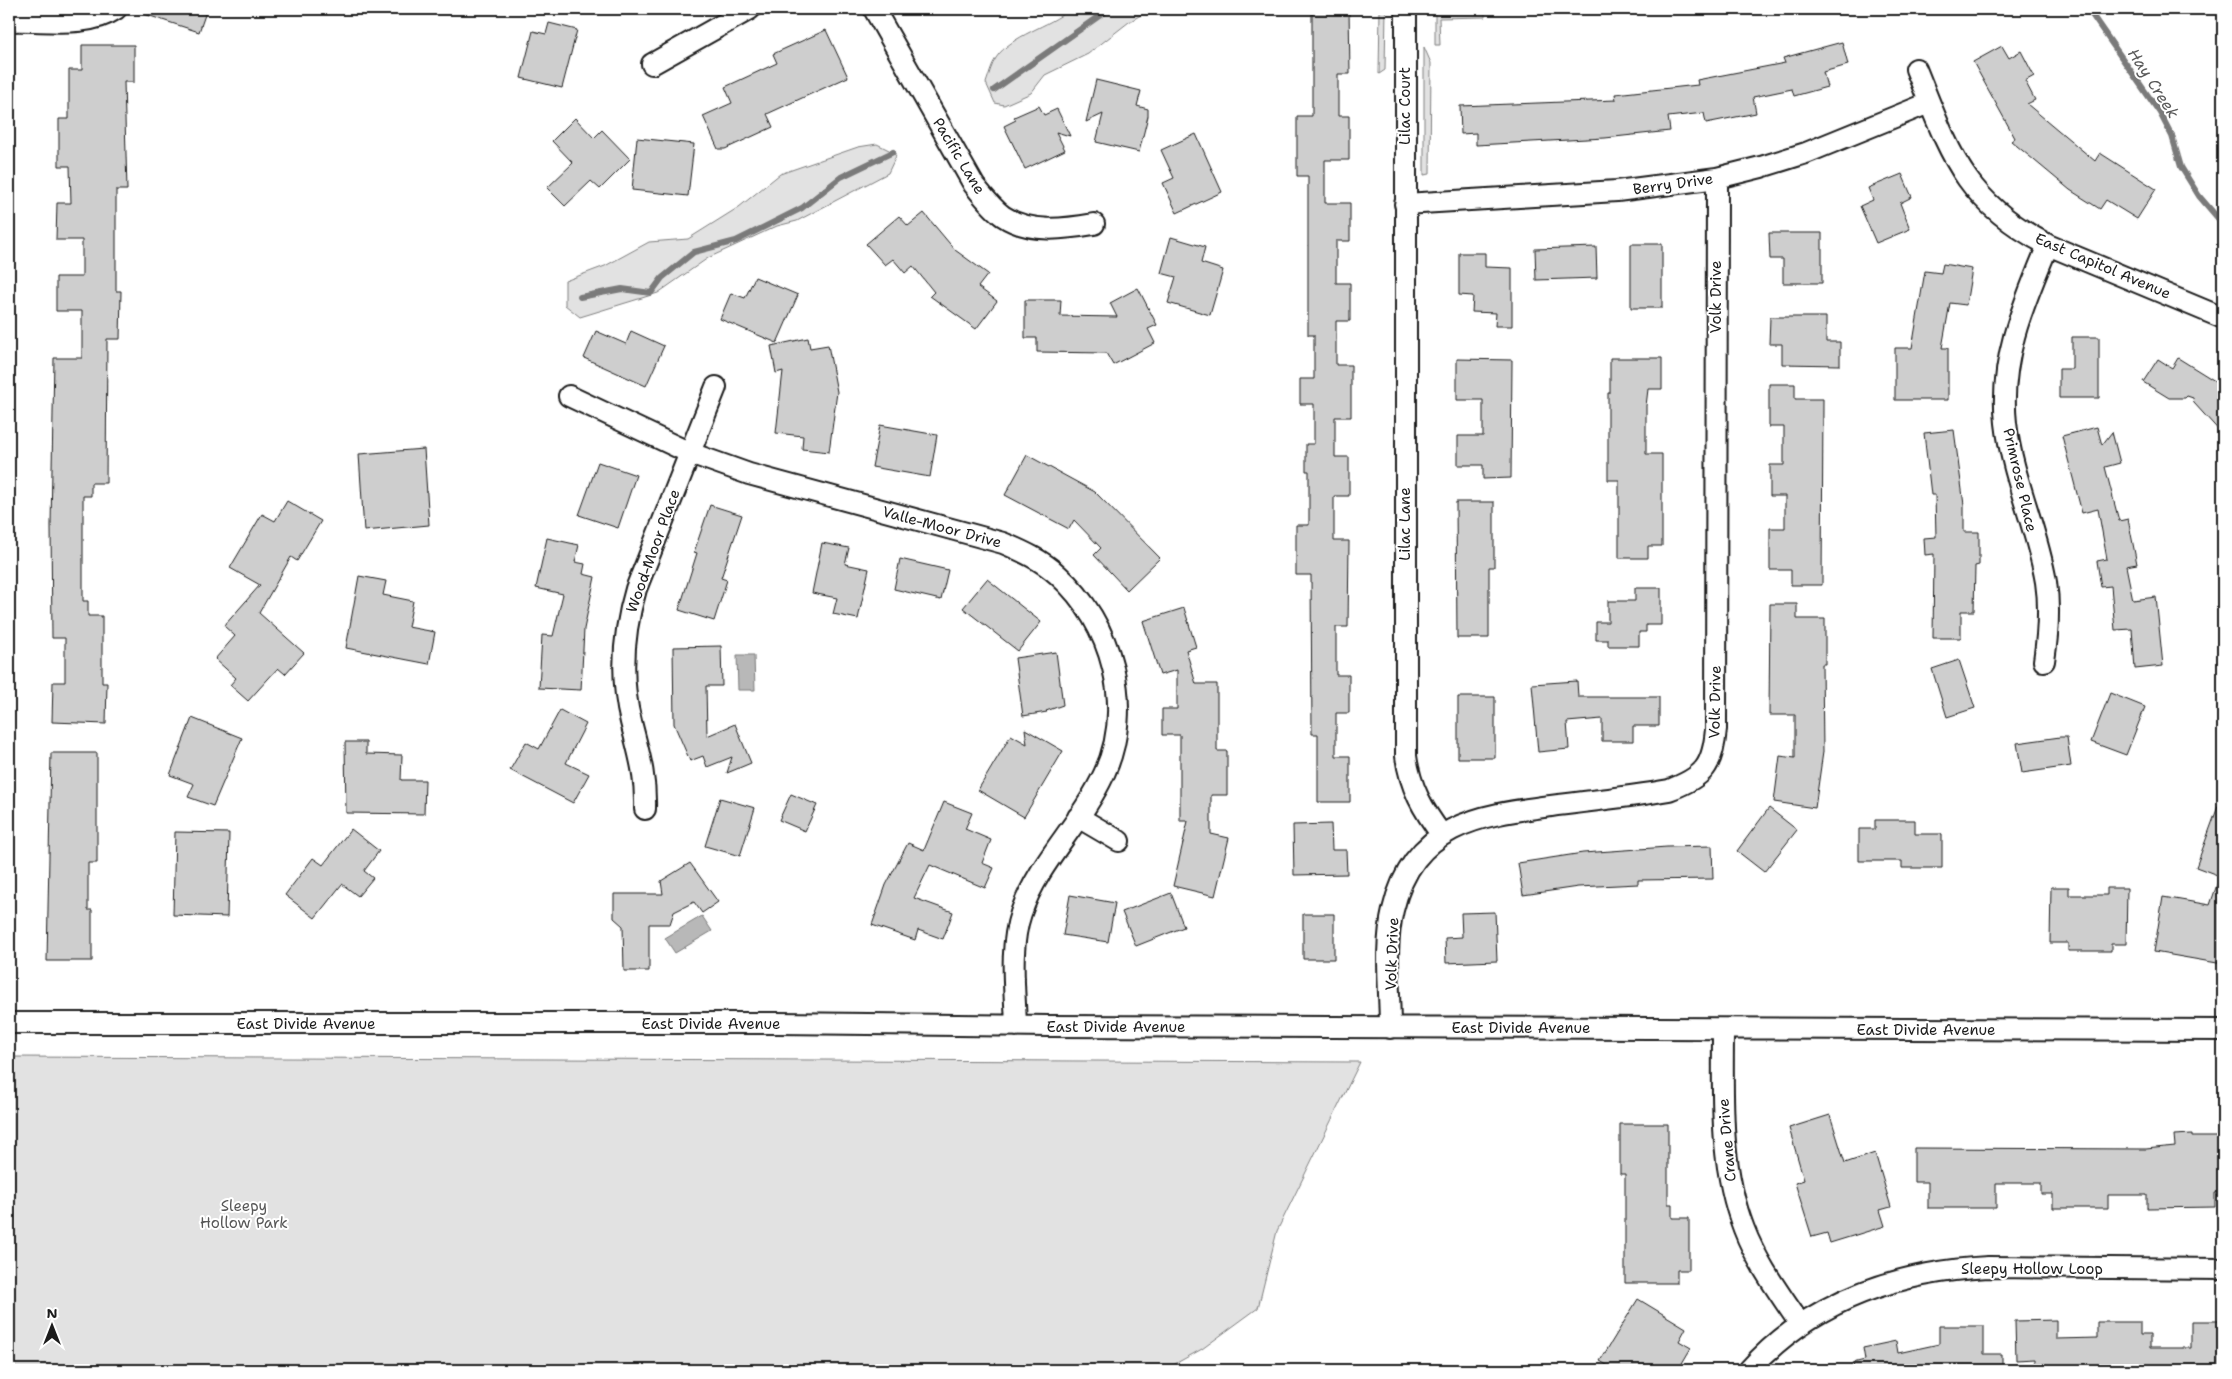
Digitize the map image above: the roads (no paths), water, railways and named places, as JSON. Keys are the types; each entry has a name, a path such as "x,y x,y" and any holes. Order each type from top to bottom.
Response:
{"street":[{"path":"9,21 81,21 95,18 116,9"},
{"path":"652,64 750,9"},
{"name":"Pacific Lane","path":"874,9 974,185 988,202 1004,217 1022,225 1046,229 1072,228 1094,224"},
{"name":"Lilac Court","path":"1405,204 1406,9"},
{"name":"East Capitol Avenue","path":"1916,69 1956,163 1978,195 2008,222 2048,245 2223,318"},
{"name":"Berry Drive","path":"1405,204 1625,190 1716,178 1798,156 1929,103"},
{"name":"Volk Drive","path":"1390,1028 1390,938 1396,898 1405,877 1415,861 1442,834 1461,824 1493,814 1669,790 1692,779 1706,769 1710,762 1716,729 1716,178"},
{"name":"Lilac Lane","path":"1405,204 1406,756 1415,792 1427,815 1442,834"},
{"name":"Primrose Place","path":"2044,661 2048,620 2045,580 2010,447 2005,402 2012,338 2048,245"},
{"name":"Wood-Moor Place","path":"645,809 644,774 630,721 624,678 625,637 636,590 716,388"},
{"name":"Valle-Moor Drive","path":"569,396 690,453 779,484 1002,542 1040,561 1058,574 1073,590 1098,626 1106,645 1117,686 1117,725 1112,751 1103,776 1036,879 1020,915 1014,953 1016,1026"},
{"path":"1078,817 1118,841"},
{"name":"East Divide Avenue","path":"9,1023 785,1023 1390,1028 2223,1030"},
{"name":"Crane Drive","path":"1723,1029 1725,1144 1735,1203 1744,1230 1759,1260 1800,1324"},
{"name":"Sleepy Hollow Loop","path":"1749,1370 1800,1324 1860,1293 1924,1274 1988,1267 2223,1269"}],"waterway":[{"path":"994,90 1109,9"},
{"name":"Hay Creek","path":"2088,9 2160,113 2172,136 2181,167 2199,196 2223,224"},
{"path":"580,297 622,289 651,293 662,278 694,252 736,241 802,208 841,177 893,152"}],"park label":[{"name":"Sleepy Hollow Park","path":"244,1214"}]}
